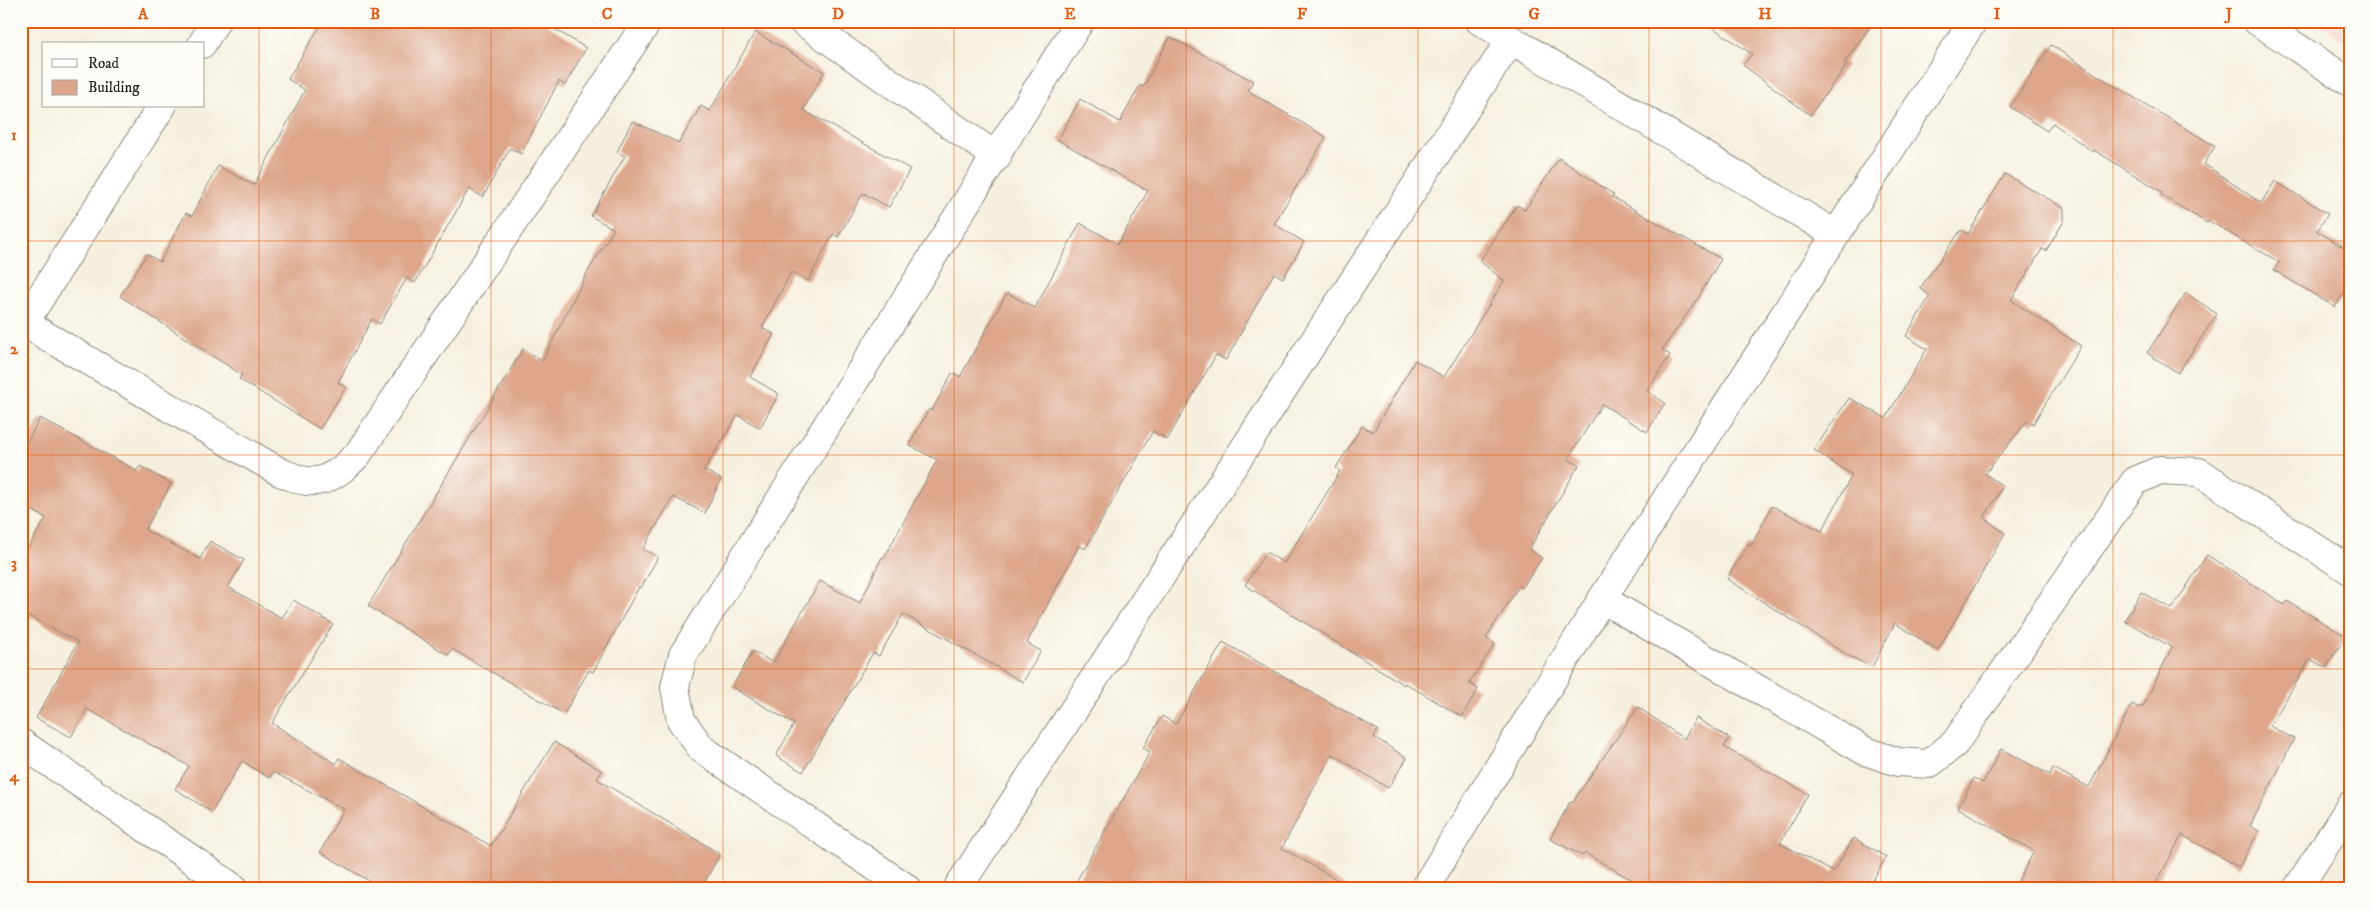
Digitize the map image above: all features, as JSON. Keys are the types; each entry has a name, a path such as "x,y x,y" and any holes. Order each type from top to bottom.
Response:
{"street":[{"path":"203,42 216,21"},
{"path":"161,108 23,326 280,472 307,482 332,477 348,466 358,454 648,21"},
{"path":"802,21 997,157"},
{"path":"908,889 702,749 681,720 674,687 683,655 997,157 1080,21"},
{"path":"1480,21 1510,41 1835,234"},
{"path":"1424,889 1602,600 1835,234 1974,21"},
{"path":"2257,21 2351,83"},
{"path":"957,889 1510,41"},
{"path":"1602,600 1865,751 1898,762 1929,764 1955,742 2135,481 2160,470 2199,472 2351,571"},
{"path":"21,744 235,889"},
{"path":"2297,889 2351,805"}],"shaded area":[{"path":"2314,21 2351,21 2351,45"}],"building":[{"path":"323,21 541,21 586,48 565,85 559,81 521,154 510,148 483,197 469,189 415,283 407,278 380,324 372,319 338,382 346,387 320,429 239,379 242,375 120,296 147,254 160,262 186,213 192,216 218,166 254,185 305,90 288,79"},
{"path":"1703,21 1874,21 1844,63 1847,65 1810,115 1743,65 1752,54"},
{"path":"755,32 824,72 803,110 910,169 889,207 863,193 838,237 833,234 808,281 791,272 762,328 774,334 750,377 779,394 760,428 738,415 704,470 721,479 705,513 673,497 643,549 658,557 641,588 639,587 593,672 589,670 564,714 452,649 448,655 368,606 523,349 542,361 587,273 614,229 591,216 625,156 617,152 632,121 679,143 701,106 710,111"},
{"path":"1170,37 1253,81 1248,91 1326,137 1274,224 1304,242 1283,278 1274,273 1226,360 1216,355 1167,440 1153,431 1085,549 1079,545 1027,643 1041,651 1023,682 903,614 879,656 873,653 803,772 776,756 794,724 732,687 753,651 773,663 820,581 860,603 882,557 884,558 937,460 909,445 929,409 932,411 952,373 960,377 1007,293 1035,308 1080,223 1118,244 1148,191 1058,140 1080,99 1120,122 1140,85 1143,87"},
{"path":"2051,45 2108,82 2215,146 2204,164 2261,203 2275,181 2328,214 2317,231 2351,252 2351,282 2335,307 2274,270 2279,262 2209,221 2207,223 2161,195 2162,192 2094,150 2093,152 2053,123 2047,131 2010,107"},
{"path":"1559,158 1614,195 1612,197 1721,259 1698,298 1662,350 1670,355 1647,391 1665,403 1647,432 1602,404 1568,459 1579,465 1529,549 1542,558 1522,588 1519,586 1486,638 1495,644 1469,683 1478,689 1462,717 1405,683 1404,685 1245,585 1266,552 1284,563 1340,471 1336,468 1362,426 1373,432 1415,360 1444,377 1504,281 1480,261 1517,205 1525,210"},
{"path":"2005,174 2064,208 2064,221 2046,251 2042,249 2011,300 2081,346 2033,424 2027,421 1985,474 2003,486 1984,518 2005,533 1938,650 1895,623 1872,667 1847,655 1727,579 1748,544 1751,546 1772,506 1822,531 1852,475 1814,450 1849,398 1886,418 1927,349 1906,336 1930,296 1920,288 1961,230 1968,234"},
{"path":"2186,293 2217,314 2178,373 2147,353"},
{"path":"40,418 137,471 140,466 171,484 145,530 200,559 210,541 244,560 228,587 282,618 293,600 333,624 272,723 336,764 339,758 491,846 554,742 602,771 597,779 720,854 701,889 383,889 320,852 344,809 273,772 269,778 242,761 212,812 175,789 189,766 87,709 71,737 36,718 78,642 21,612 21,560 46,518 21,504 21,454"},
{"path":"2207,555 2285,605 2287,601 2346,636 2326,668 2310,659 2270,726 2294,739 2250,826 2259,831 2239,867 2182,835 2153,889 2014,889 2034,851 1958,808 1974,778 1983,783 2001,749 2050,775 2053,768 2089,787 2132,704 2139,708 2140,706 2143,707 2172,647 2125,621 2141,592 2172,609"},
{"path":"1223,642 1378,730 1374,737 1407,758 1388,788 1332,754 1282,848 1353,889 1072,889 1150,752 1143,748 1162,716 1176,724"},
{"path":"1638,707 1684,739 1696,718 1729,738 1724,747 1808,794 1780,843 1833,872 1854,838 1886,857 1868,889 1648,889 1585,853 1583,856 1550,839 1570,802 1572,803"}]}
